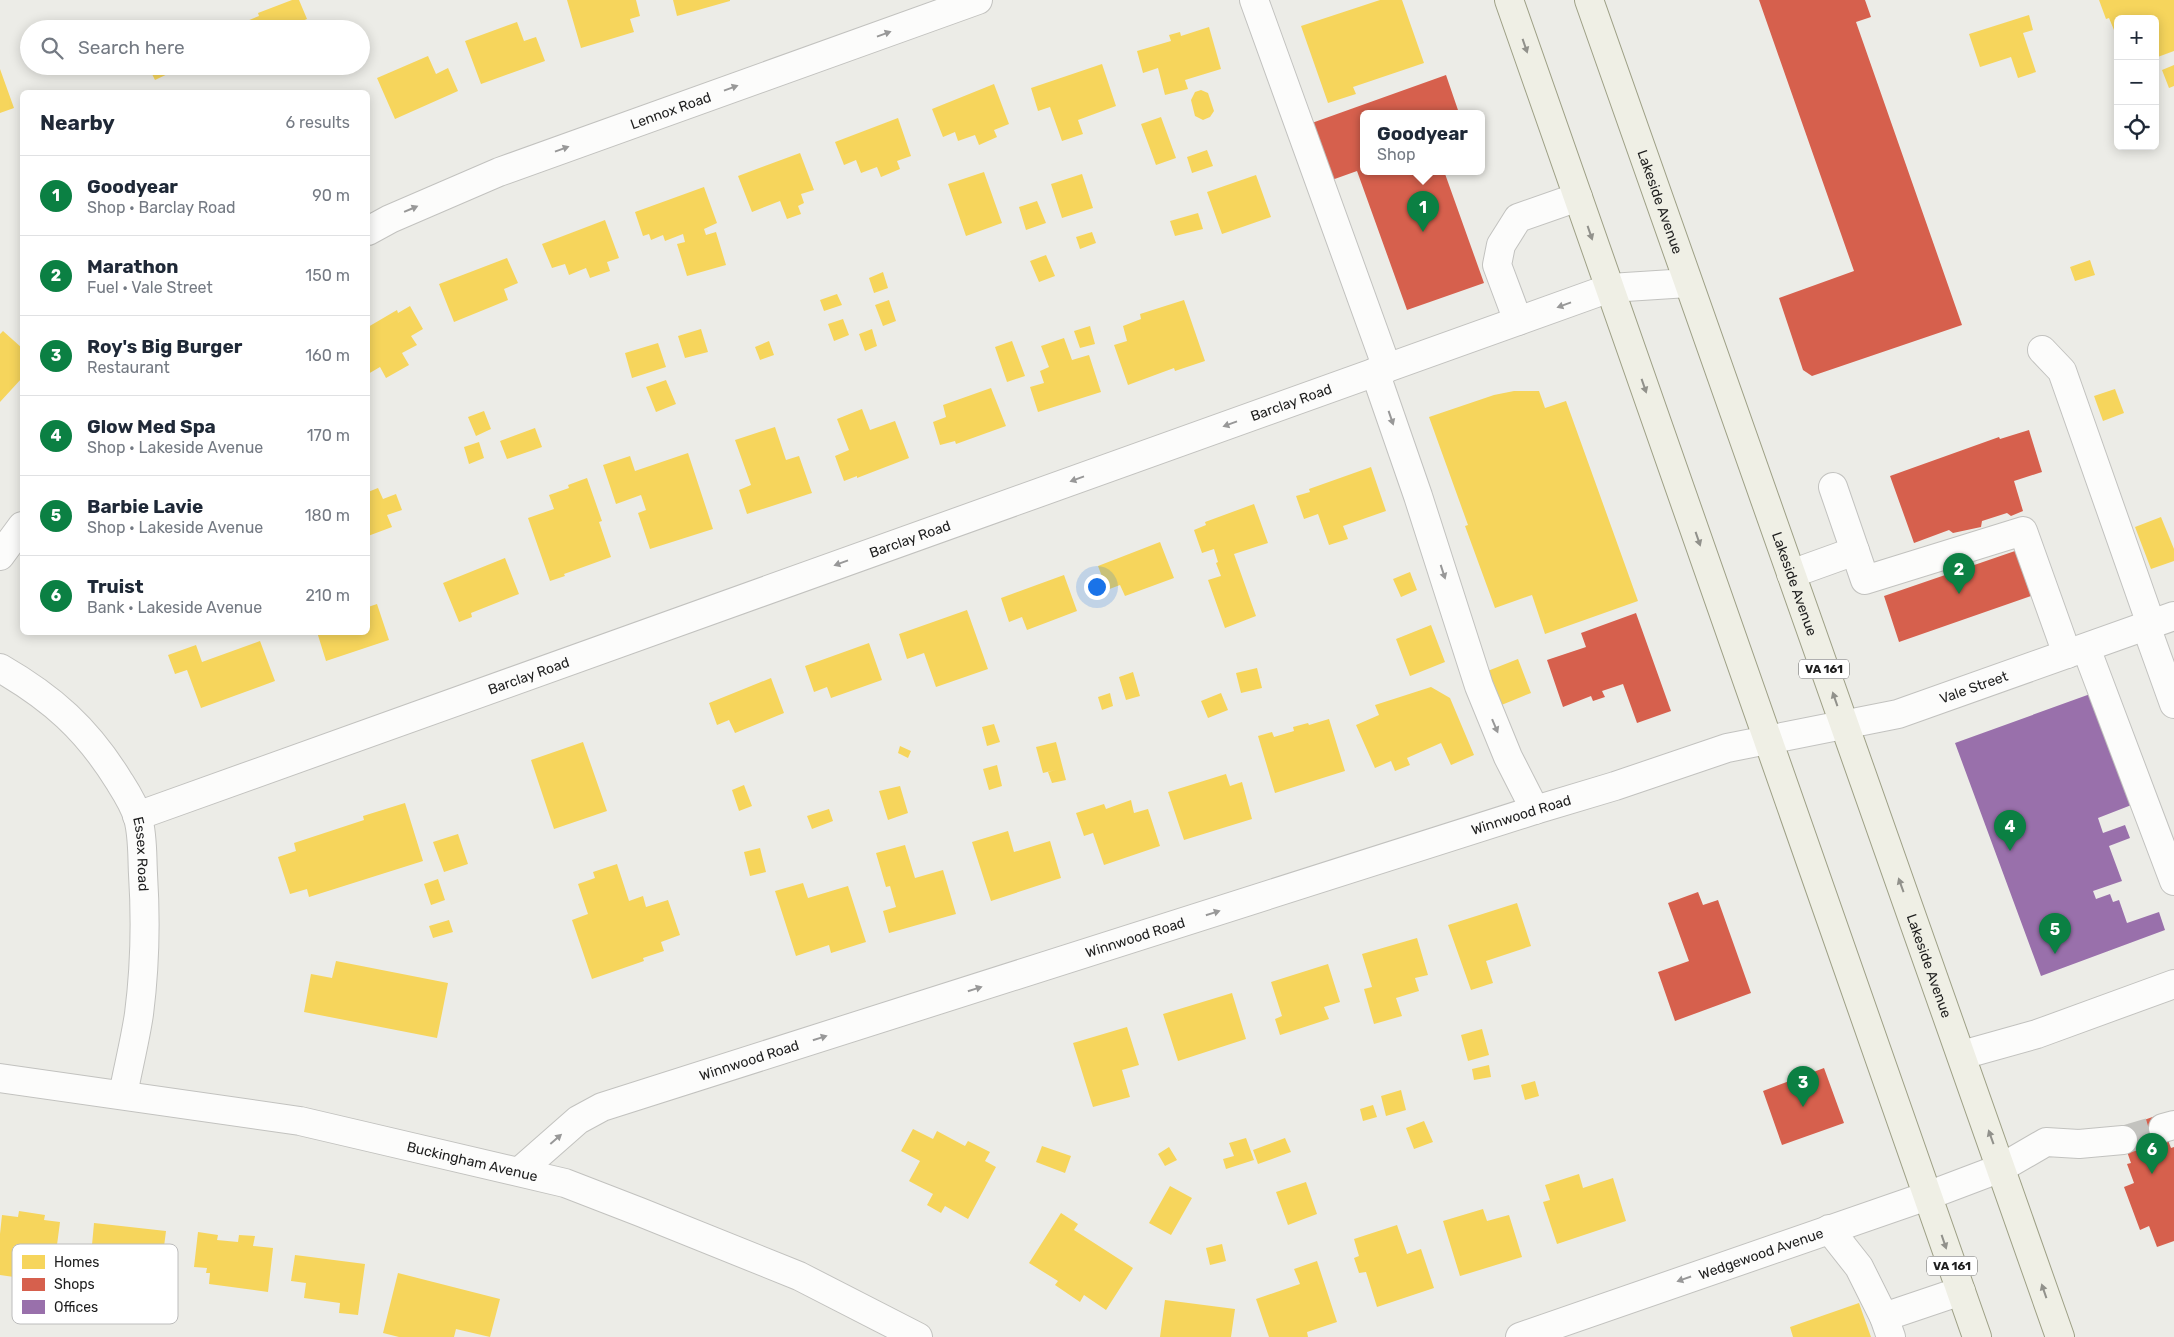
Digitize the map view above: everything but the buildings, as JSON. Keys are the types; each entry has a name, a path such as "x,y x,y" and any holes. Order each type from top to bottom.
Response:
{"main road":[{"name":"VA 161","path":"1509,0 1977,1337"},
{"name":"Lakeside Avenue","path":"1589,0 2060,1337"}],"street":[{"name":"Lennox Road","path":"370,230 390,219 499,172 978,0"},
{"path":"1254,0 1381,370 1418,496 1479,686 1508,757 1534,810"},
{"path":"1518,321 1497,265 1502,246 1518,218 1578,197"},
{"name":"Barclay Road","path":"138,816 1610,288 1688,283"},
{"path":"2042,350 2062,371 2157,622 2174,704"},
{"path":"1833,487 1865,580 2023,531 2077,651 2174,881"},
{"path":"0,556 20,529"},
{"path":"1791,574 1855,551"},
{"name":"Vale Street","path":"1768,741 1898,714 2157,622"},
{"name":"Essex Road","path":"0,668 34,688 70,717 104,756 138,816 141,832 145,900 144,951 139,1014 123,1095"},
{"name":"Winnwood Road","path":"520,1172 578,1120 602,1107 1534,810 1615,786 1727,748 1768,741"},
{"path":"1962,1055 2037,1034 2174,984"},
{"name":"Buckingham Avenue","path":"0,1078 300,1121 565,1183 799,1276 918,1337"},
{"name":"Wedgewood Avenue","path":"1520,1337 1928,1196 2001,1168 2046,1142 2080,1144 2123,1140"},
{"path":"1829,1229 1859,1267 1888,1327 1961,1291"}],"tunnel":[{"path":"2123,1140 2163,1128"}],"place":[{"name":"Goodyear","path":"1423,232"},
{"name":"Marathon","path":"1959,594"},
{"name":"Glow Med Spa","path":"2010,851"},
{"name":"Barbie Lavie","path":"2055,954"},
{"name":"Roy's Big Burger","path":"1803,1107"},
{"name":"Truist","path":"2152,1174"}]}
